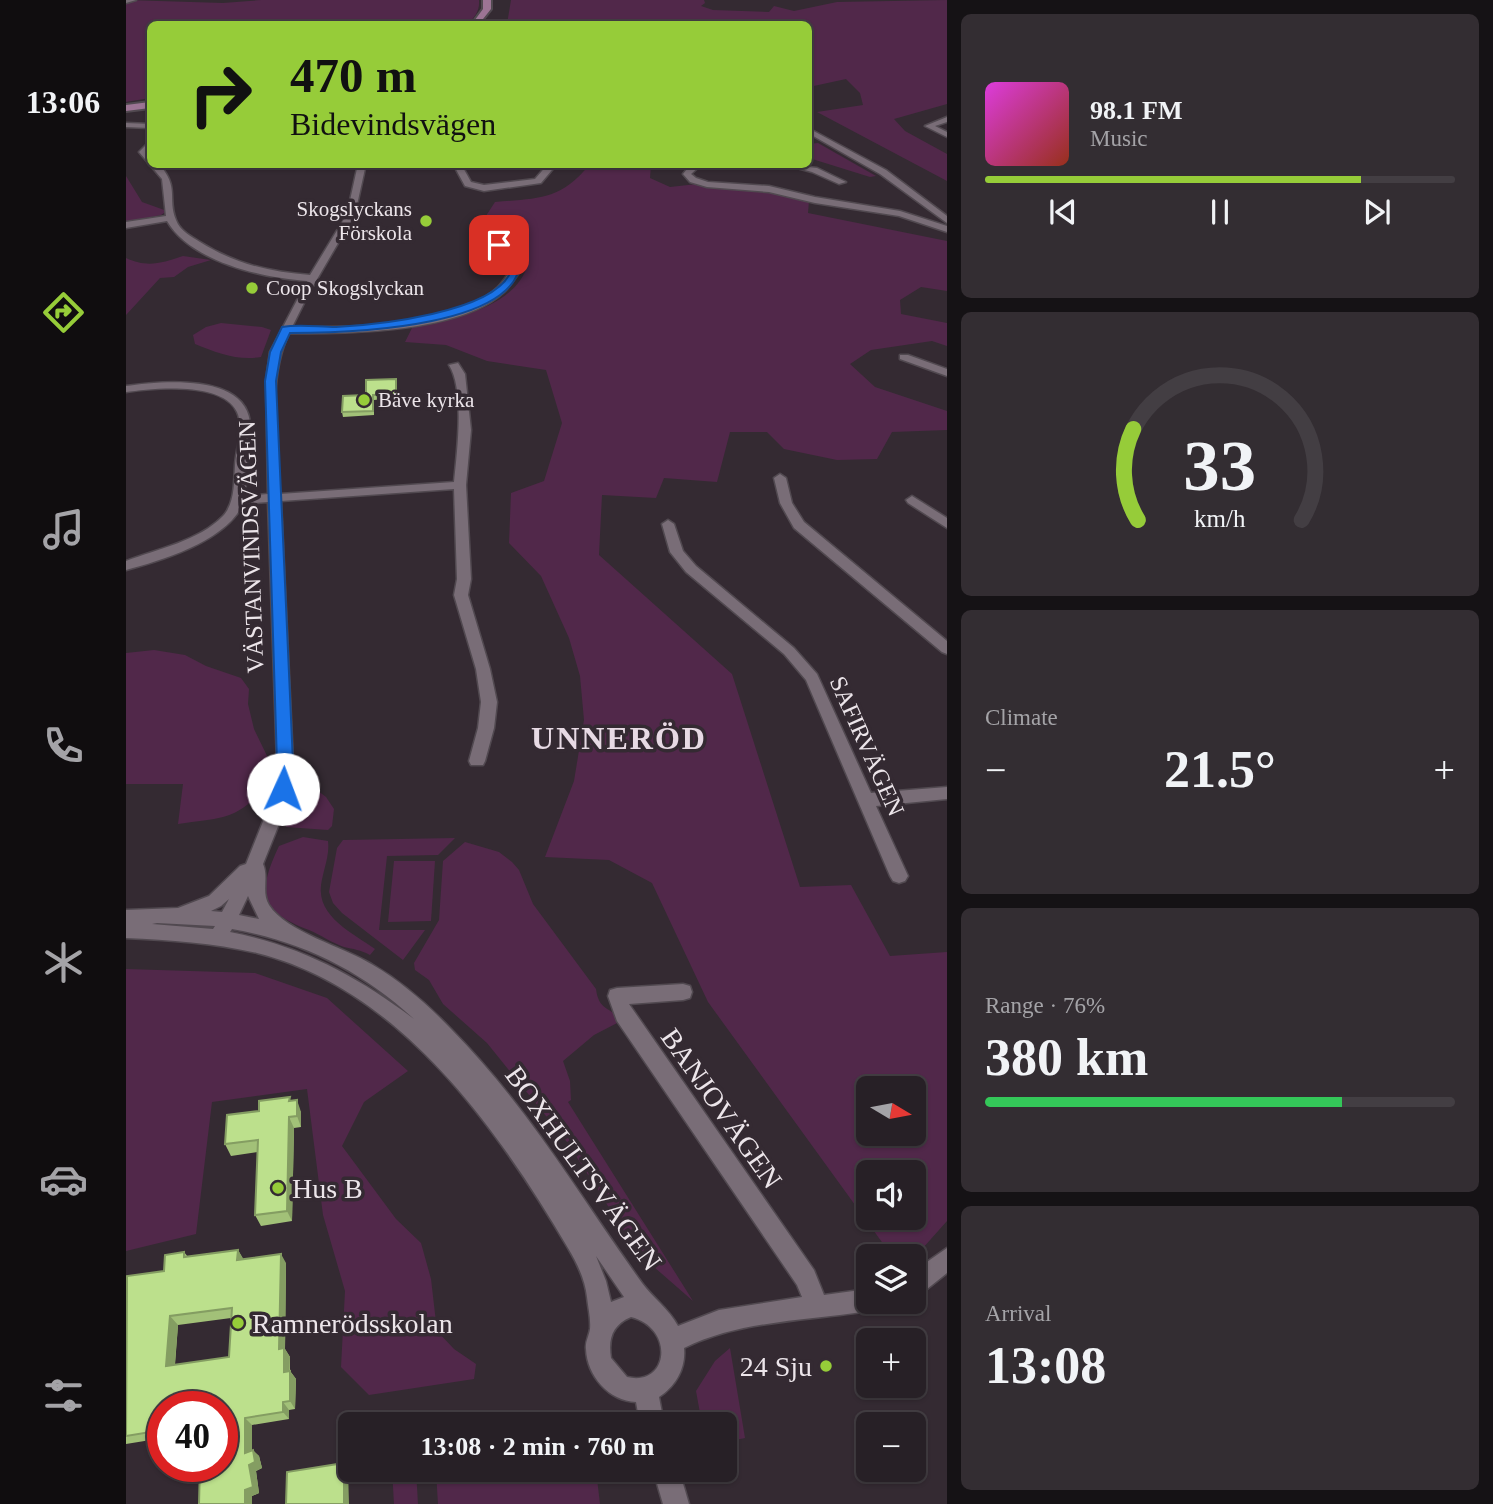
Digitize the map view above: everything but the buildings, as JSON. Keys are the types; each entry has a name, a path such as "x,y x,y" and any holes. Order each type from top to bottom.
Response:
{"main road":[{"path":"477,21 487,9 487,0"},
{"path":"126,108 147,105"}],"street":[{"path":"126,1 133,0"},
{"path":"947,119 929,126 947,135"},
{"path":"812,123 820,121"},
{"path":"126,125 147,126"},
{"path":"812,132 883,172 947,220"},
{"path":"156,168 170,188 171,218 186,237 228,263 261,273 312,278"},
{"name":"VÄSTANVINDSVÄGEN","path":"223,928 258,859 276,815 283,789 285,763 271,381 275,352 312,278 351,214 361,168"},
{"path":"459,168 468,184 484,188 534,183 549,168"},
{"path":"690,168 687,174 698,182 769,188 815,200 900,214 947,229"},
{"path":"805,168 842,182"},
{"path":"126,225 171,218"},
{"path":"286,330 337,330 392,325 445,315 471,306 498,292 516,270 515,248 499,245"},
{"path":"904,357 947,373"},
{"path":"454,365 460,374 465,430 460,485 464,579 461,595 483,669 489,702 486,728 477,761"},
{"path":"126,390 161,385 197,387 221,394 243,411 240,500 234,511 217,528 126,566"},
{"path":"780,478 783,498 790,515 799,525 947,649"},
{"path":"240,500 460,485"},
{"path":"912,500 947,524"},
{"name":"SAFIRVÄGEN","path":"668,524 677,552 691,569 789,652 812,678 900,876"},
{"path":"868,800 947,793"},
{"path":"258,859 255,883 260,909 266,917 293,937"},
{"name":"BOXHULTSVÄGEN","path":"126,918 180,915 215,901 258,859"},
{"name":"BOXHULTSVÄGEN","path":"180,915 223,928 325,969 376,998 430,1045 490,1116 578,1244 595,1280 601,1328 597,1350 606,1373 624,1388 646,1390"},
{"name":"BOXHULTSVÄGEN","path":"126,930 223,928 293,937 324,948 373,975 404,999 466,1059 547,1160 607,1255 647,1309 665,1324 673,1341"},
{"name":"BANJOVÄGEN","path":"683,992 617,996 624,1015 806,1278 817,1308"},
{"path":"926,1276 947,1259"},
{"path":"650,1412 646,1390 660,1382 670,1369 673,1341 692,1330 738,1316 856,1302"},
{"name":"BOXHULTSVÄGEN","path":"601,1328 611,1315 620,1309 631,1306 647,1309"},
{"path":"670,1482 676,1504"}],"shaded area":[{"path":"126,0 223,3 261,0 479,0 476,14 470,21 147,21 147,98 126,102"},
{"path":"511,0 704,0 705,3 701,6 713,10 769,12 774,6 794,11 837,2 947,0 947,104 894,119 905,131 947,154 947,181 817,112 863,105 860,93 846,79 812,86 812,21 508,21"},
{"path":"818,143 876,176 870,177 812,159 812,144"},
{"path":"586,168 651,168 650,178 670,187 697,184 756,189 809,201 808,213 947,241 947,291 921,287 900,300 901,314 947,323 947,346 932,341 871,350 850,364 875,387 947,411 947,430 892,432 877,459 837,460 784,449 767,432 730,432 717,482 664,478 656,498 602,495 599,555 732,674 800,887 851,885 890,956 947,952 947,1221 926,1245 883,1244 873,1230 926,1230 926,1160 856,1160 856,1206 708,1002 652,883 609,860 545,857 574,781 584,720 580,676 569,638 541,576 509,543 511,493 544,481 562,423 546,370 487,361 446,345 405,342 412,328 480,310 510,292 521,279 528,264 528,225 482,222 495,202 536,198 558,191"},
{"path":"126,176 142,202 167,211 161,215 126,222"},
{"path":"183,256 211,260 188,267 174,277 160,278 126,315 126,258 141,263 154,263"},
{"path":"221,323 271,330 261,357 236,357 195,344 193,335 206,327"},
{"path":"154,650 185,655 206,666 241,678 249,689 248,704 254,729 269,760 269,784 238,811 218,818 178,824 183,784 126,784 126,653"},
{"path":"305,781 326,797 334,809 332,826 328,830 286,827 296,783"},
{"path":"303,837 328,841 321,896 338,923 375,949 370,955 340,945 292,923 272,907 267,898 267,876 279,846"},
{"path":"455,838 438,855 387,856 379,930 425,930 403,960 333,903 329,892 337,848 343,840"},
{"path":"465,842 499,852 519,870 533,904 596,989 600,1002 621,1021 594,1035 563,1061 570,1081 571,1100 568,1102 693,1301 638,1253 567,1142 487,1043 443,1004 429,980 415,970 414,963 439,920 443,861"},
{"path":"394,861 435,861 431,921 388,922"},
{"path":"126,969 255,973 327,998 408,1071 364,1102 342,1146 396,1219 421,1243 431,1279 437,1331 454,1349 476,1364 474,1379 369,1395 341,1367 345,1291 323,1215 307,1089 212,1102 196,1234 126,1251"},
{"path":"730,1348 745,1438 737,1440 737,1412 700,1412 696,1391 715,1361"},
{"path":"393,1482 417,1482 418,1504 394,1504"},
{"path":"437,1482 597,1482 600,1504 438,1504"}],"place":[{"name":"Skogslyckans Förskola","path":"426,221"},
{"name":"Coop Skogslyckan","path":"252,288"},
{"name":"Bäve kyrka","path":"364,400"},
{"name":"Hus B","path":"278,1188"},
{"name":"Ramnerödsskolan","path":"238,1323"},
{"name":"24 Sju","path":"826,1366"}],"district":[{"name":"UNNERÖD","path":"619,738"}],"route":[{"path":"283,789 285,763 271,419 271,381 275,352 286,330 337,330 420,321 481,302 506,285 516,270 518,262 515,248 499,245"}]}
